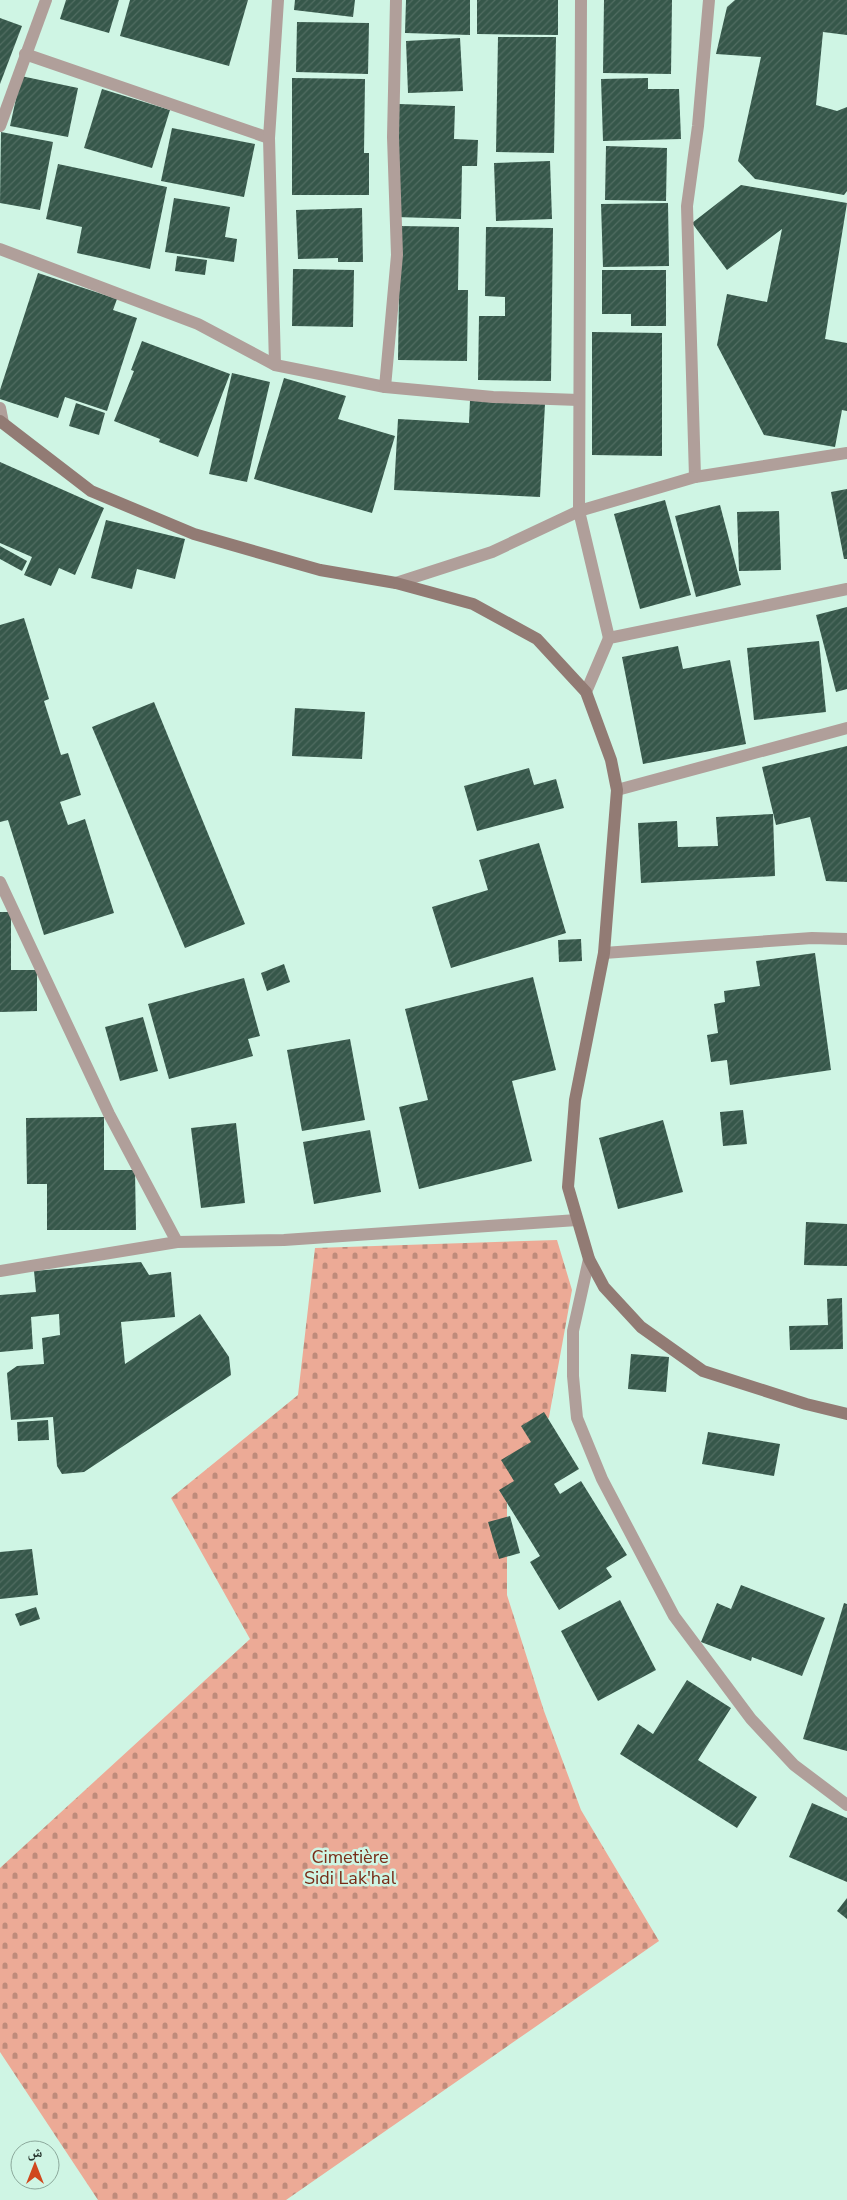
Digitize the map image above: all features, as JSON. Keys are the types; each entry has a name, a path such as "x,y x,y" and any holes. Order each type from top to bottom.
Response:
{"main road":[{"path":"2,422 91,491 194,534 320,570 396,583 473,604 536,639 586,692 611,760 616,790 604,953 575,1100 568,1187 589,1259 604,1287 641,1327 703,1371 806,1404 847,1414"}],"street":[{"path":"0,126 46,0"},
{"path":"275,365 269,138 278,0"},
{"path":"385,387 397,255 393,137 396,0"},
{"path":"581,0 579,511 609,638 586,692"},
{"path":"695,477 687,206 698,126 709,0"},
{"path":"25,54 269,138"},
{"path":"0,249 198,324 275,365 385,387 493,397 579,400"},
{"path":"0,408 2,422"},
{"path":"396,583 492,552 579,511 695,477 847,453"},
{"path":"609,638 847,589"},
{"path":"616,790 847,728"},
{"path":"0,882 109,1114 177,1242"},
{"path":"604,953 812,938 847,939"},
{"path":"0,1271 177,1242 284,1240 577,1220"},
{"path":"589,1259 573,1331 573,1376 576,1418 602,1479 674,1616 751,1719 794,1765 847,1805"}],"green space":[{"name":"Cimetière Sidi Lak'hal","path":"557,1240 572,1290 549,1417 507,1498 507,1595 544,1711 581,1810 659,1941 286,2200 98,2200 0,2052 0,1868 250,1639 171,1498 298,1395 315,1248"}],"building":[{"path":"66,0 119,0 109,33 60,19"},
{"path":"130,0 248,0 229,66 120,36"},
{"path":"295,0 355,0 353,17 294,10"},
{"path":"406,0 470,0 470,35 405,33"},
{"path":"477,0 558,0 558,35 477,34"},
{"path":"604,0 672,0 671,74 603,73"},
{"path":"735,0 847,0 847,35 823,32 816,105 837,111 847,107 847,191 844,195 755,179 738,161 761,57 716,54 727,7"},
{"path":"0,18 22,26 0,84"},
{"path":"297,22 369,23 368,74 296,72"},
{"path":"498,37 556,37 554,153 496,152"},
{"path":"460,38 463,91 408,93 406,41"},
{"path":"21,76 78,88 68,137 10,126"},
{"path":"292,78 365,79 364,153 369,153 369,195 292,195"},
{"path":"648,78 648,89 679,89 681,139 603,141 601,79"},
{"path":"102,89 170,110 152,168 84,148"},
{"path":"399,104 455,106 454,139 478,140 477,166 462,166 461,219 396,217"},
{"path":"172,128 255,144 244,197 161,181"},
{"path":"1,132 53,142 40,210 0,203"},
{"path":"606,146 667,148 666,201 605,200"},
{"path":"550,161 552,219 496,221 494,163"},
{"path":"58,164 167,187 150,269 77,253 82,227 46,219"},
{"path":"741,185 847,203 825,339 847,343 847,411 842,410 835,447 764,435 717,345 727,294 767,302 782,229 727,270 692,223"},
{"path":"174,198 230,207 225,237 237,239 234,262 165,252"},
{"path":"668,203 669,266 603,267 601,204"},
{"path":"362,208 363,262 338,262 338,258 298,259 296,210"},
{"path":"400,226 459,227 458,290 468,290 467,361 398,360"},
{"path":"486,227 553,228 551,381 478,380 479,316 505,316 505,297 485,296"},
{"path":"177,256 207,260 205,275 175,271"},
{"path":"293,269 354,270 353,327 292,326"},
{"path":"602,270 666,270 666,326 631,326 631,314 602,314"},
{"path":"38,273 117,299 113,310 137,318 107,411 65,397 58,418 0,399 0,390"},
{"path":"592,332 662,333 662,456 592,455"},
{"path":"142,341 230,374 198,457 159,442 160,439 114,421 134,371 131,370"},
{"path":"232,373 270,382 247,482 209,474"},
{"path":"284,378 346,396 338,419 395,436 372,513 254,479"},
{"path":"470,400 545,404 540,497 394,490 398,419 469,423"},
{"path":"76,403 105,413 99,435 69,426"},
{"path":"0,462 104,508 75,575 59,568 51,586 24,575 32,557 0,543"},
{"path":"847,489 847,559 844,559 831,492"},
{"path":"665,500 691,595 640,609 614,514"},
{"path":"720,505 741,585 696,597 675,516"},
{"path":"779,511 781,570 739,571 737,512"},
{"path":"106,520 185,539 175,579 137,569 132,589 91,578"},
{"path":"0,546 27,561 22,571 0,559"},
{"path":"847,607 847,689 836,692 816,615"},
{"path":"24,618 49,699 44,701 61,755 68,753 81,795 60,802 68,825 85,819 114,913 44,935 8,820 0,822 0,625"},
{"path":"819,641 826,712 754,720 747,648"},
{"path":"678,646 683,669 730,660 746,744 643,764 622,657"},
{"path":"154,702 245,924 185,948 92,727"},
{"path":"295,708 365,712 362,759 292,756"},
{"path":"847,746 847,882 826,881 810,817 776,825 762,767"},
{"path":"529,768 534,785 556,779 564,808 477,831 464,786"},
{"path":"773,814 775,876 641,883 638,823 677,821 678,847 718,846 716,817"},
{"path":"539,843 566,933 451,968 432,907 488,890 479,860"},
{"path":"0,912 11,912 11,970 37,970 37,1011 0,1012"},
{"path":"581,939 582,961 559,962 558,940"},
{"path":"815,953 831,1070 730,1085 727,1060 711,1062 707,1035 718,1033 714,1004 725,1002 724,991 760,986 756,961"},
{"path":"284,964 290,982 267,991 261,973"},
{"path":"533,977 556,1070 512,1081 532,1161 419,1189 399,1107 428,1100 405,1009"},
{"path":"244,978 260,1036 248,1039 253,1056 169,1079 148,1004"},
{"path":"143,1017 158,1071 120,1081 105,1027"},
{"path":"350,1039 365,1120 302,1131 287,1050"},
{"path":"743,1110 747,1144 723,1146 720,1112"},
{"path":"104,1117 104,1170 135,1170 136,1230 47,1230 47,1184 27,1184 26,1118"},
{"path":"663,1120 683,1192 618,1209 599,1138"},
{"path":"236,1123 245,1203 201,1208 191,1128"},
{"path":"370,1130 381,1192 314,1204 303,1142"},
{"path":"806,1222 847,1224 847,1266 804,1265"},
{"path":"141,1262 149,1275 171,1272 175,1317 121,1322 125,1364 200,1314 229,1357 231,1375 84,1472 62,1474 57,1466 53,1417 11,1420 7,1373 17,1366 44,1364 42,1338 60,1335 59,1314 31,1317 33,1349 0,1352 0,1295 36,1292 34,1271"},
{"path":"842,1298 843,1349 790,1350 789,1326 828,1325 827,1299"},
{"path":"631,1354 669,1357 666,1392 628,1389"},
{"path":"544,1412 579,1469 554,1484 560,1494 581,1481 627,1555 606,1568 612,1577 559,1610 530,1562 540,1556 499,1490 514,1481 501,1460 531,1442 521,1426"},
{"path":"48,1420 49,1440 18,1441 17,1422"},
{"path":"708,1432 780,1444 774,1476 702,1464"},
{"path":"510,1516 520,1553 499,1559 488,1522"},
{"path":"32,1549 38,1595 0,1599 0,1552"},
{"path":"741,1585 825,1618 802,1676 752,1657 751,1661 701,1642 717,1603 731,1609"},
{"path":"620,1600 656,1670 598,1701 561,1631"},
{"path":"844,1603 847,1604 847,1751 803,1739"},
{"path":"36,1607 40,1619 20,1626 15,1614"},
{"path":"687,1680 731,1708 698,1760 757,1797 737,1828 620,1754 638,1724 653,1734"},
{"path":"812,1803 847,1818 847,1882 789,1857"},
{"path":"847,1898 847,1919 837,1911"}]}
